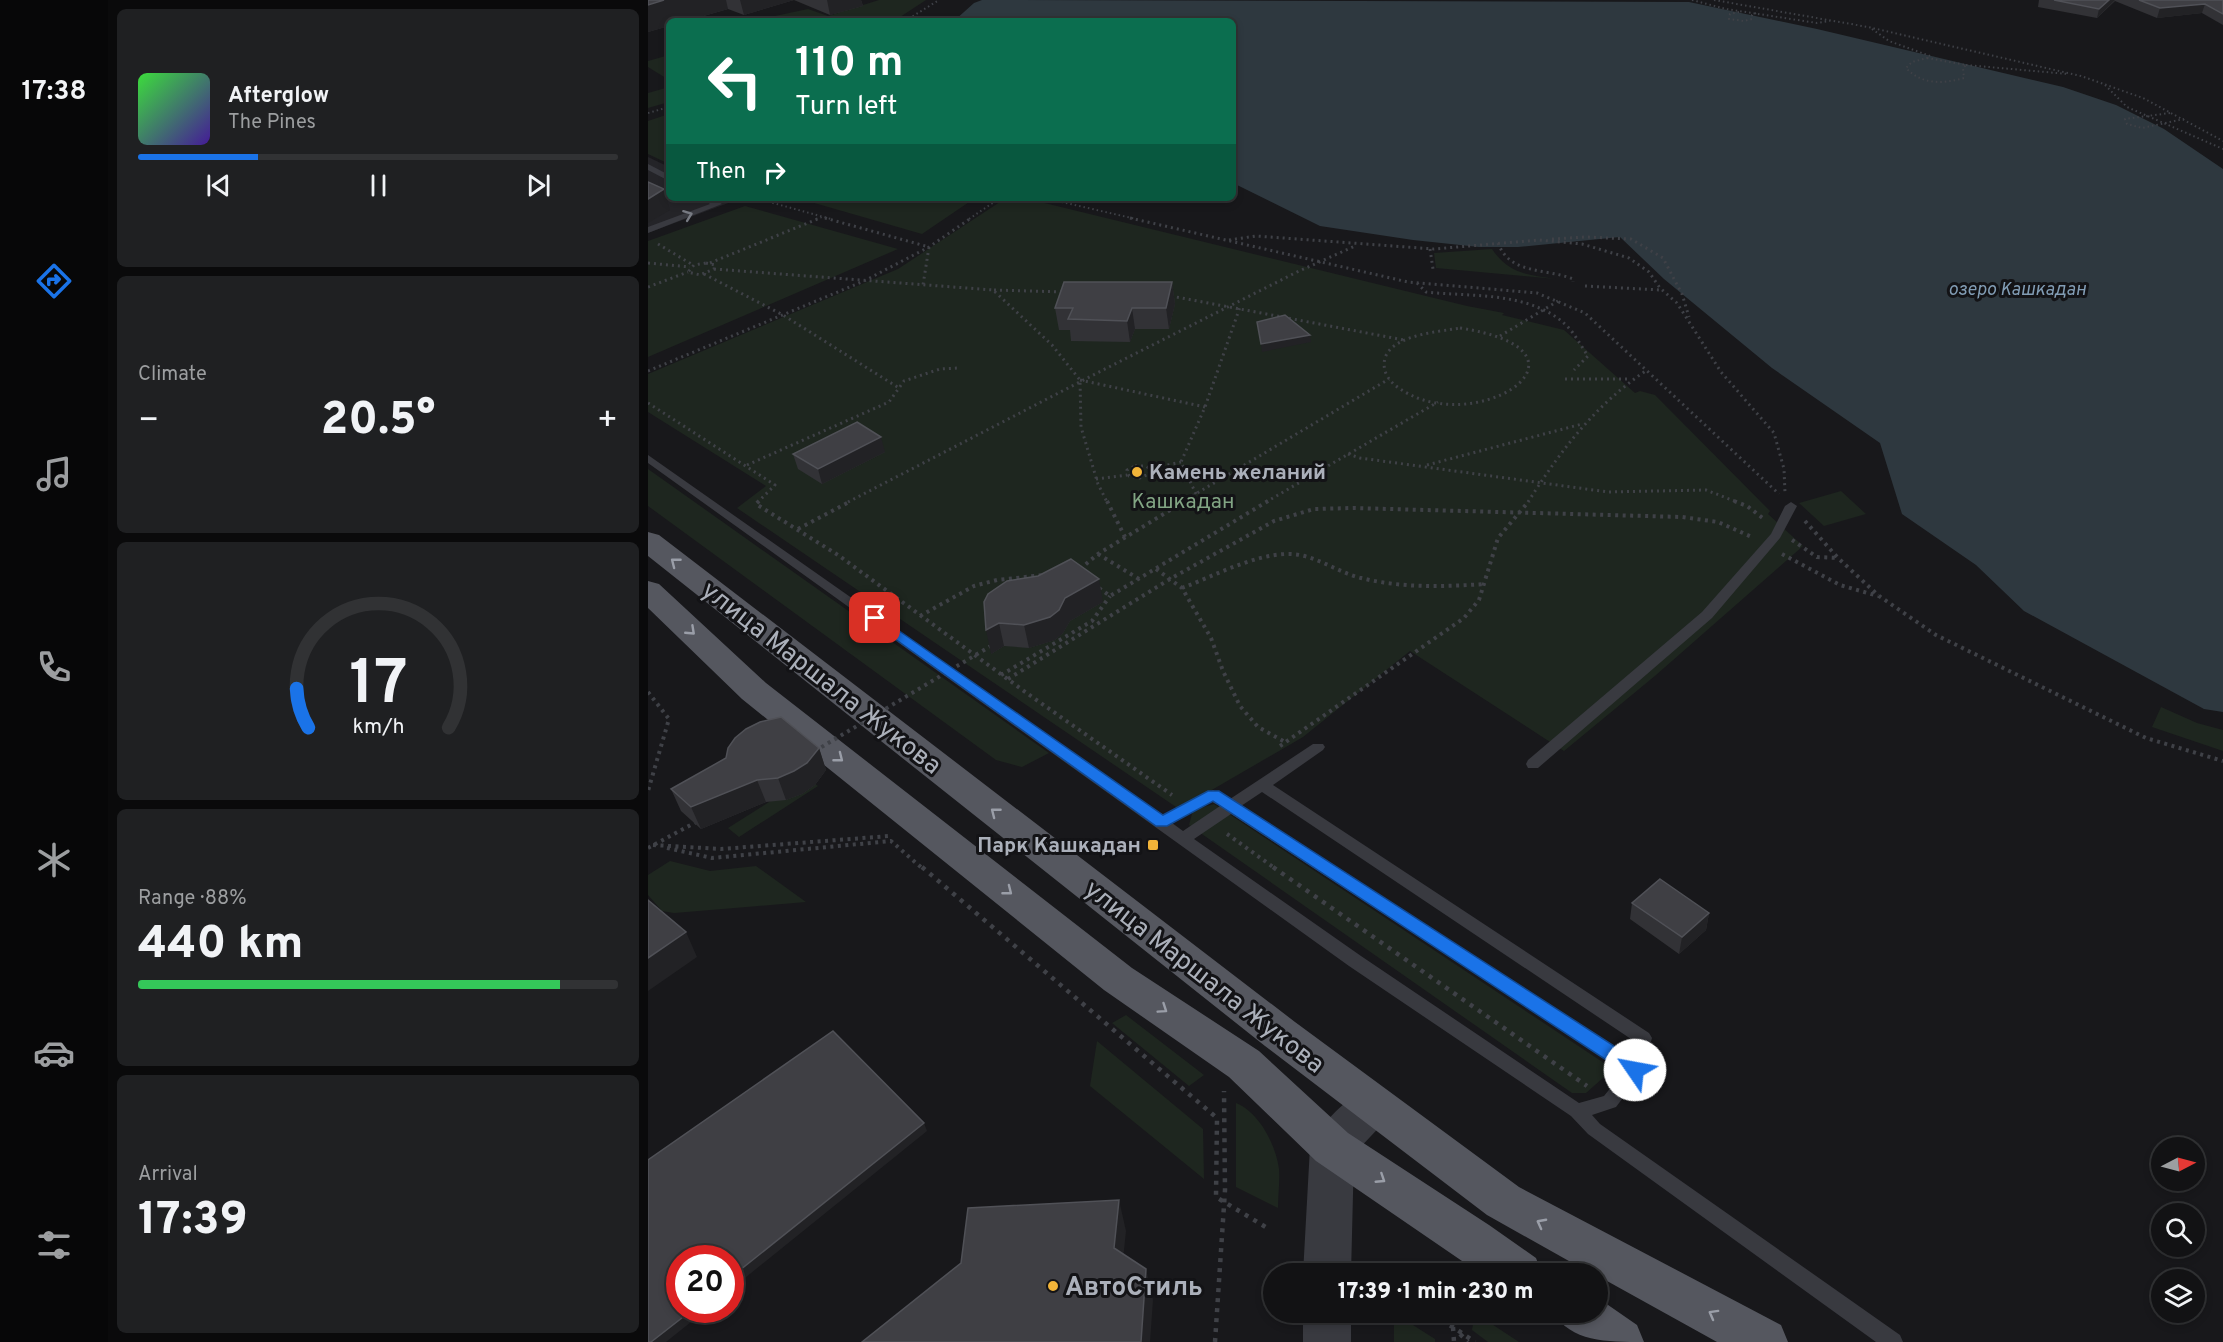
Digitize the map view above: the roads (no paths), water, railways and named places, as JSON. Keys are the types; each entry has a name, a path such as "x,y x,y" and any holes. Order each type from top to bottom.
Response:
{"main road":[{"name":"улица Маршала Жукова","path":"648,541 1373,1105 1517,1210 1764,1342"},
{"name":"улица Маршала Жукова","path":"648,591 754,691 1118,979 1244,1064 1332,1147 1504,1263"},
{"path":"1593,1323 1620,1342"}],"street":[{"path":"1327,1263 1332,1147 1373,1105"},
{"path":"1327,1323 1327,1342"}],"lane":[{"path":"648,167 666,176"},
{"path":"648,230 717,204 712,201"},
{"path":"648,458 1355,961 1576,1111 1594,1129 1893,1342"},
{"path":"1533,764 1707,615 1767,546 1778,529 1788,503"},
{"path":"1184,838 1318,747"},
{"path":"1262,785 1643,1038 1635,1070 1610,1102 1576,1111"},
{"path":"1162,822 1213,795 1635,1070"}],"water":[{"name":"озеро Кашкадан","path":"982,0 1689,2 1817,29 2063,87 2116,105 2164,129 2223,169 2223,712 2204,709 2024,611 1976,565 1902,514 1880,443 1772,368 1664,279 1620,237 1518,247 1479,247 1413,240 1320,226 1236,184 1236,18 957,18 974,3"}],"place":[{"name":"Камень желаний","path":"1137,472"},
{"name":"Парк Кашкадан","path":"1153,845"},
{"name":"АвтоСтиль","path":"1053,1286"}],"park label":[{"name":"Кашкадан","path":"1183,501"}]}
